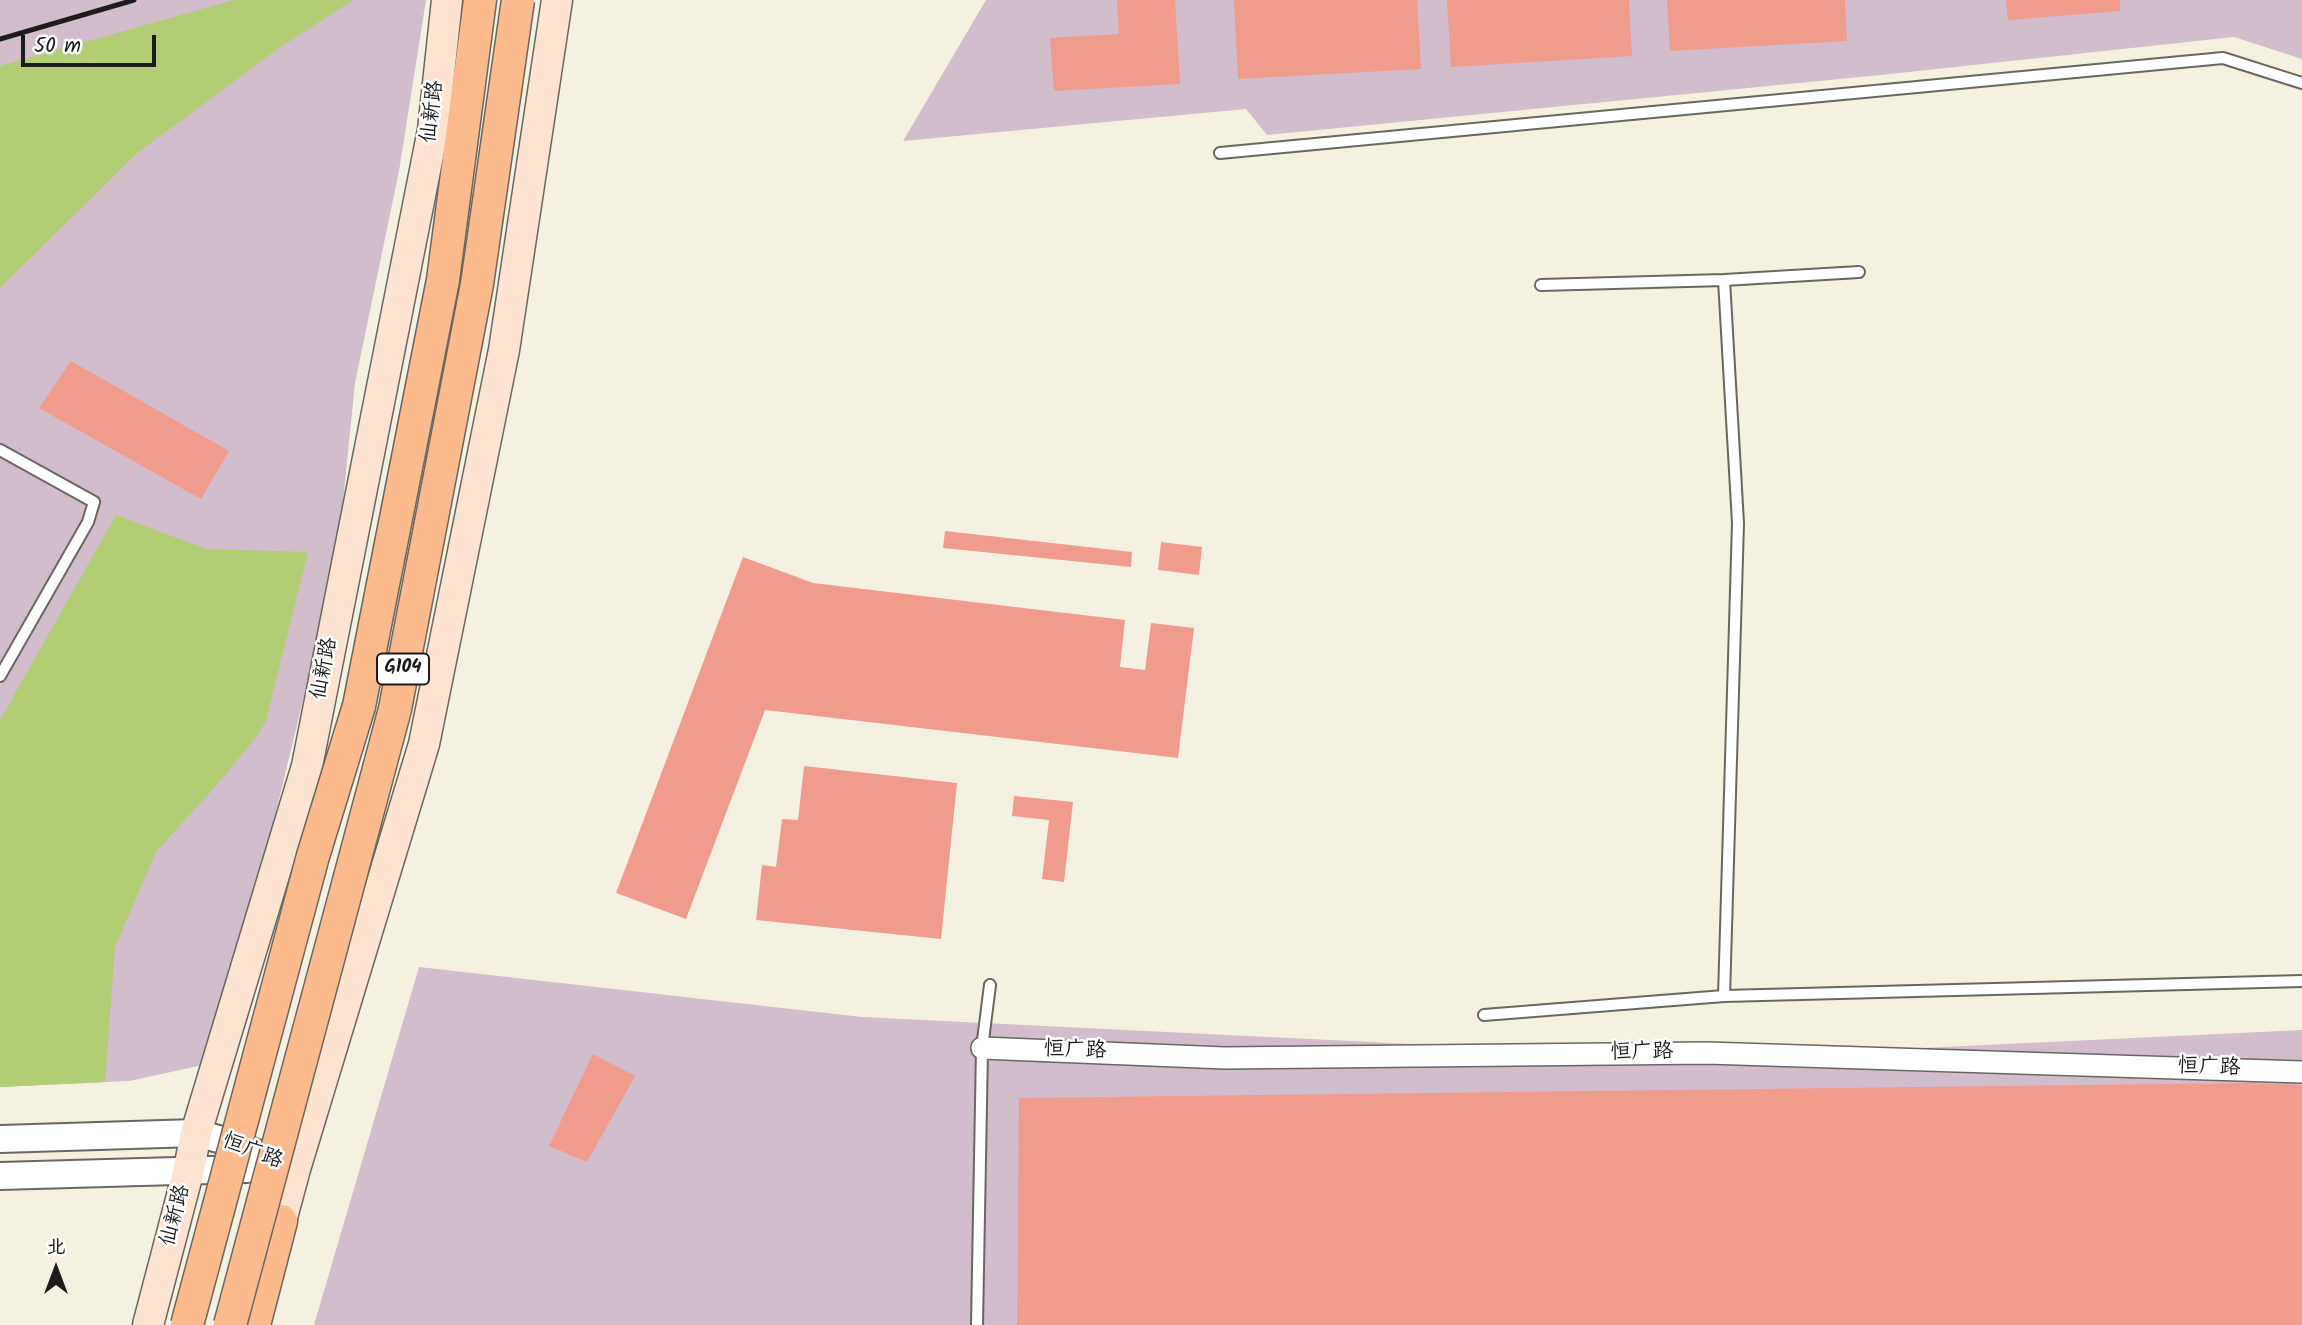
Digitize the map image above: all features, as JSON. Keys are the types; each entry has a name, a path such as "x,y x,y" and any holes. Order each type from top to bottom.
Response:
{"main road":[{"name":"仙新路","path":"148,1325 196,1133 307,766 433,130 447,0"},
{"path":"196,1133 327,717 440,145 459,0"},
{"name":"仙新路","path":"187,1325 313,856 359,706 443,280 480,0"},
{"name":"G104","path":"230,1325 395,709 477,284 518,0"},
{"path":"254,1325 347,967 425,712 462,533 547,0"},
{"path":"270,1325 295,1169 424,744 504,350 558,0"}],"street":[{"name":"恒广路","path":"982,1048 1225,1058 1707,1053 2302,1072"},
{"name":"恒广路","path":"0,1139 196,1133 233,1143 295,1169"},
{"name":"恒广路","path":"0,1176 189,1169 295,1169"}],"lane":[{"path":"1220,153 2223,58 2302,83"},
{"path":"1541,285 1724,280 1859,272"},
{"path":"1724,280 1738,523 1724,996"},
{"path":"0,450 94,502 88,522 0,676"},
{"path":"1484,1015 1724,996 2302,981"},
{"path":"977,1325 982,1048 990,985"}],"shaded area":[{"path":"0,0 426,0 399,171 355,383 337,560 262,869 208,1064 129,1081 0,1087"},
{"path":"986,0 2302,0 2302,59 2234,37 1881,75 1267,135 1246,109 903,141"},
{"path":"419,967 862,1017 1492,1048 1880,1050 2302,1030 2302,1325 314,1325"}],"green space":[{"path":"234,0 353,0 282,46 137,153 0,288 0,66"},
{"path":"116,515 206,549 308,552 266,721 221,780 156,852 115,947 105,1082 0,1087 0,720"}],"building":[{"path":"1117,0 1175,0 1180,84 1054,91 1050,38 1119,34"},
{"path":"1234,0 1417,0 1421,69 1238,79"},
{"path":"1447,0 1629,0 1632,56 1451,67"},
{"path":"1667,0 1845,0 1847,41 1670,51"},
{"path":"2006,0 2120,0 2120,11 2008,20"},
{"path":"71,361 229,451 201,499 39,408"},
{"path":"945,531 1132,552 1131,567 943,548"},
{"path":"1161,542 1202,547 1199,575 1158,570"},
{"path":"743,557 813,583 1125,620 1120,667 1145,670 1151,623 1194,628 1178,758 765,710 686,919 616,893"},
{"path":"804,766 957,783 941,939 756,920 762,865 776,867 782,819 798,820"},
{"path":"1014,796 1073,802 1064,882 1042,879 1049,820 1012,816"},
{"path":"593,1054 635,1076 587,1162 549,1146"},
{"path":"2247,1083 2302,1085 2302,1325 1017,1325 1019,1098"}],"railway":[{"path":"0,39 134,0"}]}
